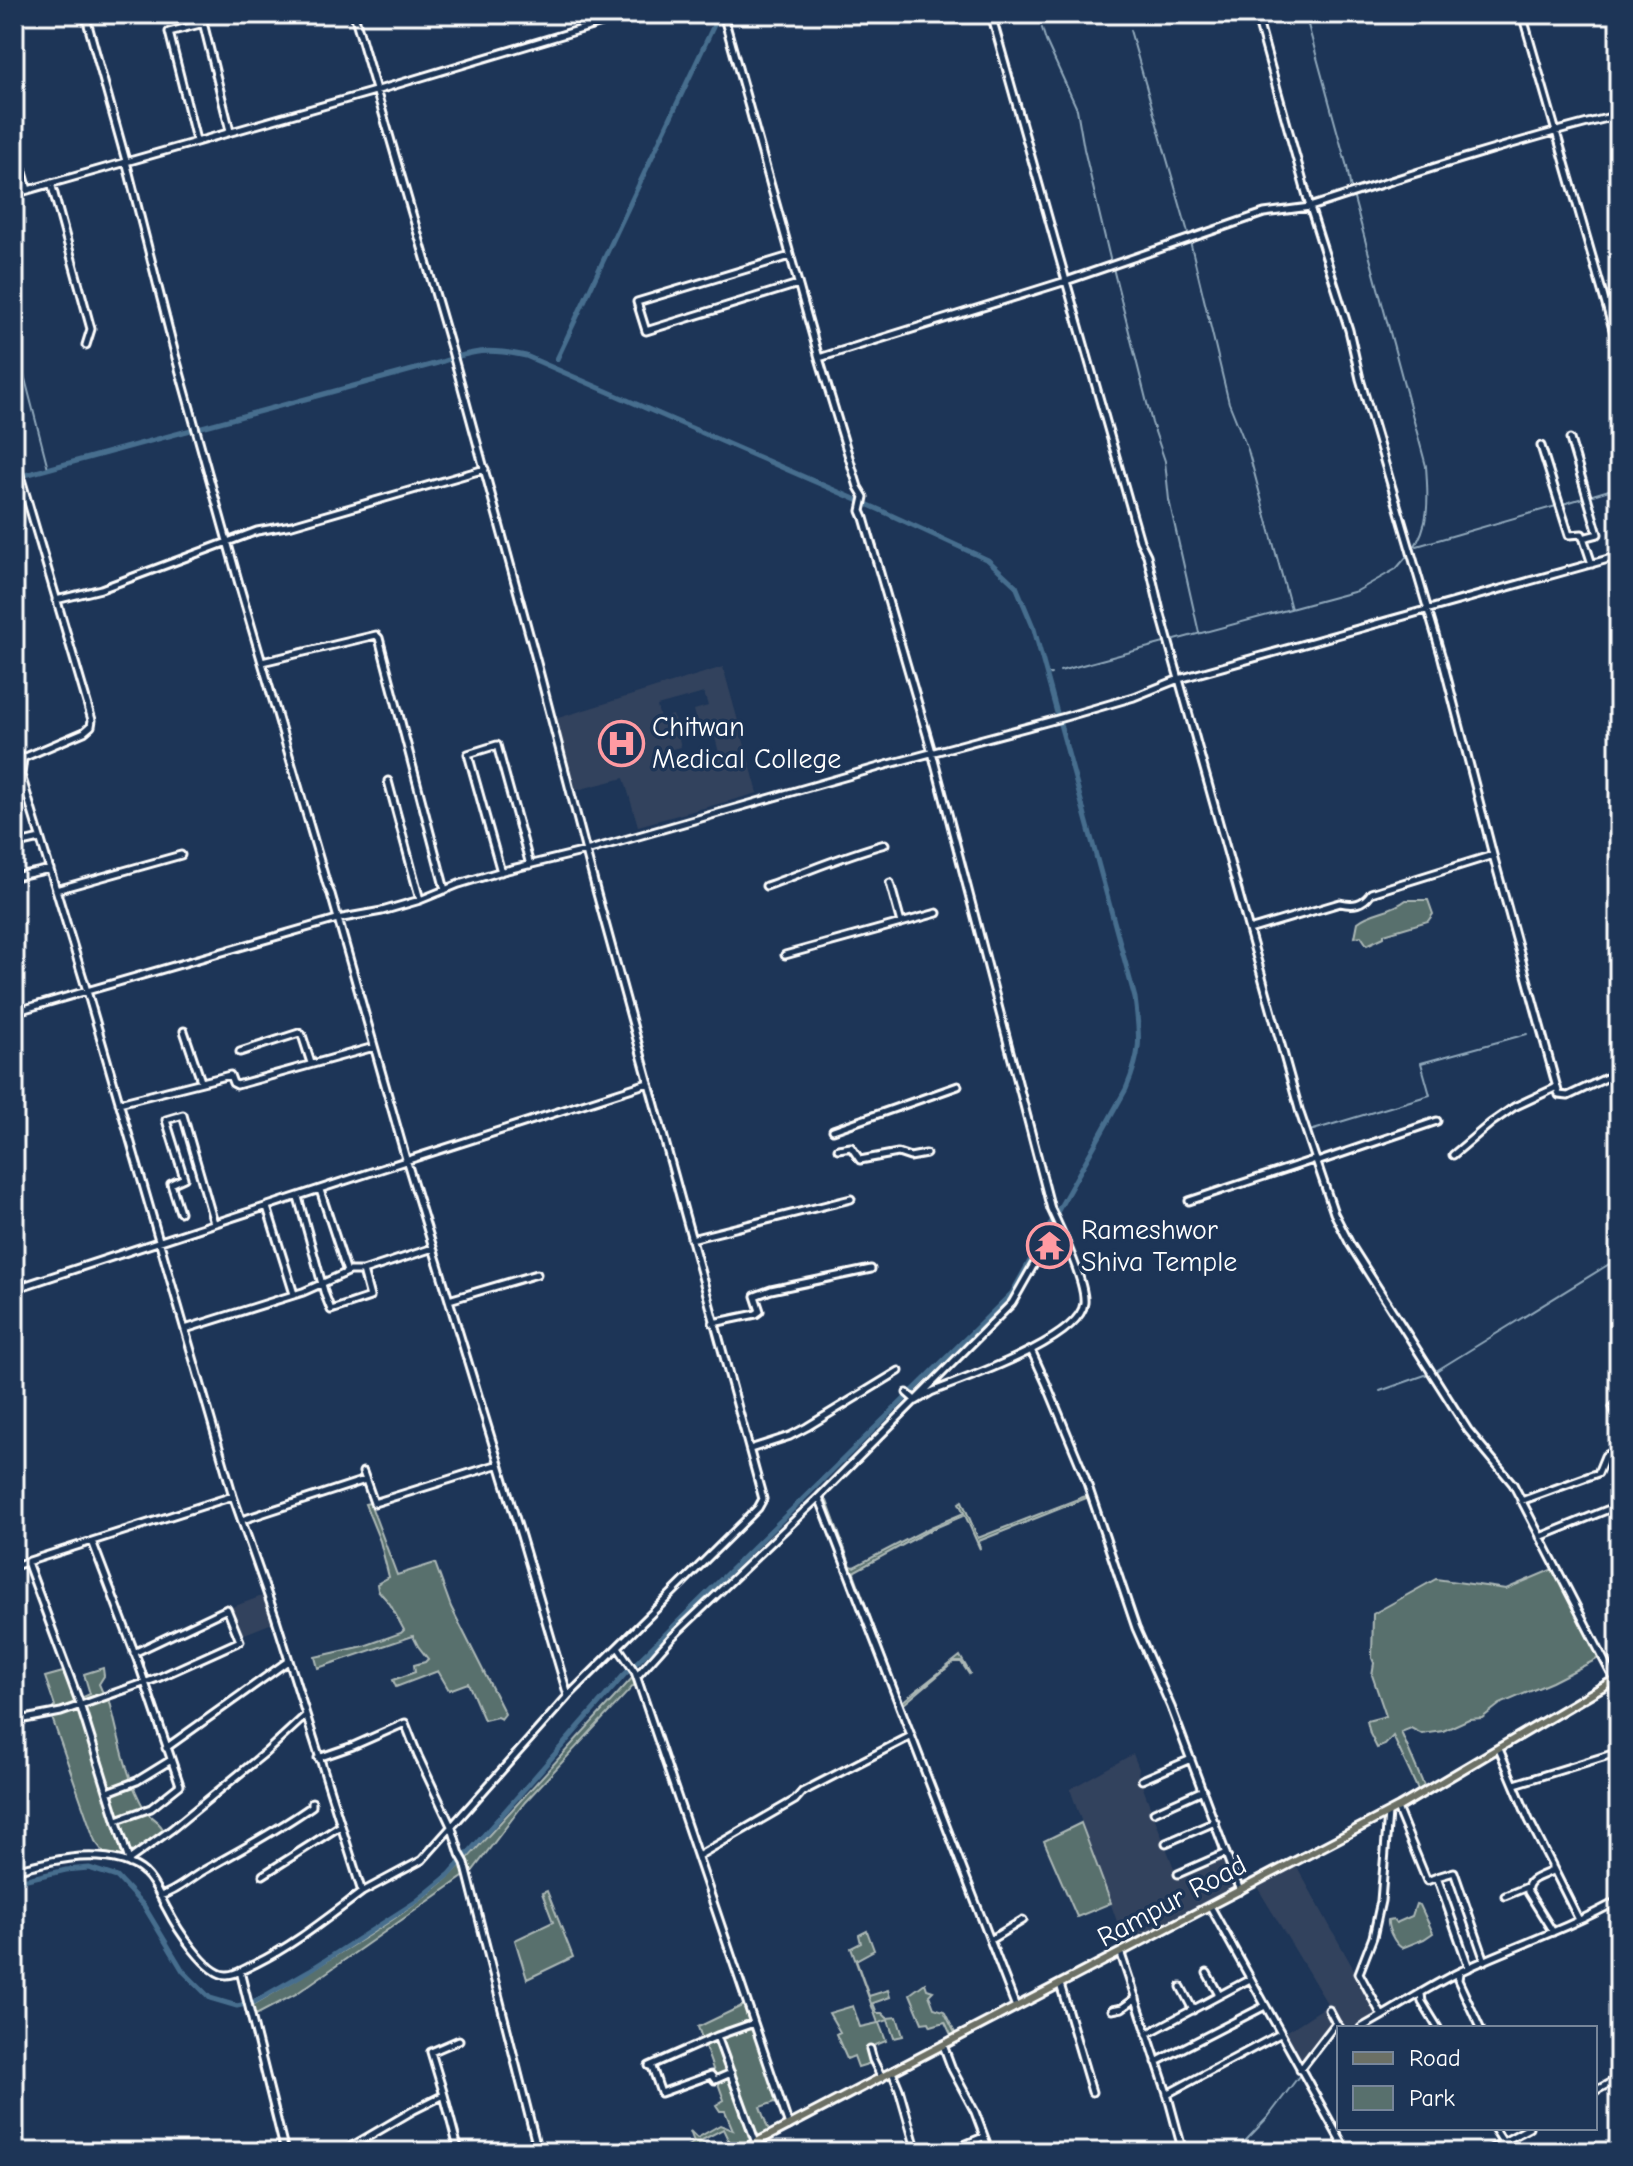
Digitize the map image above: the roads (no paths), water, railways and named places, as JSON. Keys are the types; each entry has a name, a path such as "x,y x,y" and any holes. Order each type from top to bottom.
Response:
{"main road":[{"name":"Rampur Road","path":"738,2152 1388,1813 1617,1678"}],"street":[{"path":"85,14 227,542 406,1159 568,1696"},
{"path":"201,14 230,131"},
{"path":"14,1870 78,1856 129,1862 144,1872 204,1963 216,1973 230,1975 240,1971 284,1949 362,1892 422,1860 568,1696 758,1508 763,1499 648,1083 485,469 354,14"},
{"path":"14,194 632,14"},
{"path":"723,14 819,358 858,487 864,497 861,506 932,752 1051,1209 1074,1263 1083,1297 1083,1307 1072,1322 1032,1352 914,1400"},
{"path":"991,14 1140,541 1147,555 1300,1113 1334,1213 1350,1244 1468,1430 1513,1484 1617,1678 1619,1689"},
{"path":"1256,14 1463,734 1559,1095 1568,1096 1606,1078 1615,1081 1619,1093"},
{"path":"1522,14 1619,350"},
{"path":"196,141 169,32 204,23"},
{"path":"819,358 1066,281 1264,213 1310,207 1454,160 1619,115"},
{"path":"14,140 28,190"},
{"path":"51,183 91,329 86,345"},
{"path":"790,256 637,302 646,331 798,284"},
{"path":"1570,439 1598,534 1583,538"},
{"path":"1541,446 1569,535 1582,534 1592,564"},
{"path":"14,455 18,480 92,720 91,726 84,732 23,758 18,775 87,991 233,1496 362,1892"},
{"path":"56,600 101,589 257,531 292,525 485,469"},
{"path":"14,1012 337,919 382,911 501,872 1051,721 1134,697 1179,679 1619,556"},
{"path":"262,662 376,635 379,638 445,890"},
{"path":"501,872 468,754 497,745 530,865"},
{"path":"388,781 420,900"},
{"path":"14,845 40,839"},
{"path":"766,886 885,844"},
{"path":"56,890 181,855"},
{"path":"1249,930 1340,903 1352,906 1366,901 1371,893 1493,855"},
{"path":"14,877 50,869"},
{"path":"890,883 901,923"},
{"path":"785,955 937,913"},
{"path":"184,1031 201,1081"},
{"path":"240,1052 299,1033 311,1063"},
{"path":"119,1103 230,1075 237,1085 374,1047"},
{"path":"14,1289 406,1159 648,1083"},
{"path":"833,1130 958,1086"},
{"path":"1453,1155 1514,1107 1557,1087"},
{"path":"180,1212 171,1184 184,1178 166,1120 183,1115 214,1223"},
{"path":"1189,1201 1437,1121"},
{"path":"838,1149 851,1147 860,1160 898,1153 910,1157 926,1154"},
{"path":"320,1190 347,1272"},
{"path":"298,1197 331,1310 370,1297 363,1271"},
{"path":"691,1239 851,1199"},
{"path":"267,1207 294,1294"},
{"path":"636,1675 1012,1303 1058,1223"},
{"path":"185,1329 294,1294 347,1272 363,1271 433,1248"},
{"path":"713,1323 756,1314 760,1311 755,1296 771,1290 871,1269"},
{"path":"449,1300 537,1274"},
{"path":"1032,1352 1085,1477 1136,1628 1191,1759 1240,1891"},
{"path":"750,1449 790,1436 899,1371"},
{"path":"907,1393 914,1400"},
{"path":"1613,1407 1619,1422"},
{"path":"1521,1501 1598,1473 1605,1456 1619,1449"},
{"path":"363,1472 374,1503 499,1464"},
{"path":"242,1520 365,1480"},
{"path":"14,1566 233,1496"},
{"path":"819,1497 1016,2007"},
{"path":"1540,1537 1616,1506 1619,1516"},
{"path":"92,1541 180,1785 151,1808 117,1820"},
{"path":"27,1562 80,1704 129,1862"},
{"path":"14,1721 61,1712 145,1682 240,1641 227,1609 134,1653"},
{"path":"618,1647 636,1675 789,2126"},
{"path":"166,1748 288,1661"},
{"path":"129,1862 266,1752 305,1716"},
{"path":"318,1758 405,1723 465,1863 538,2152"},
{"path":"698,1856 795,1800 802,1792 911,1736"},
{"path":"1499,1749 1529,1820 1579,1920"},
{"path":"1515,1784 1619,1752"},
{"path":"1142,1780 1191,1759"},
{"path":"108,1792 137,1781 171,1760"},
{"path":"1154,1812 1203,1790"},
{"path":"160,1896 271,1833 312,1806 312,1802"},
{"path":"1397,1808 1427,1881 1454,1872 1485,1961"},
{"path":"1382,2016 1359,1973 1373,1937 1381,1901 1388,1813"},
{"path":"1166,1843 1215,1822"},
{"path":"263,1875 340,1826"},
{"path":"1178,1874 1226,1853"},
{"path":"1552,1867 1550,1872 1529,1882 1527,1887 1553,1932"},
{"path":"1437,1877 1469,1968"},
{"path":"1505,1896 1527,1887"},
{"path":"1364,2026 1459,1972 1619,1900"},
{"path":"1210,1906 1347,2152"},
{"path":"990,1940 1023,1920"},
{"path":"1121,1954 1183,2152"},
{"path":"240,1971 285,2152"},
{"path":"1459,1972 1458,1980 1479,2026"},
{"path":"1207,1973 1219,1995"},
{"path":"1147,2034 1250,1979"},
{"path":"1060,1984 1092,2092"},
{"path":"1181,1987 1193,2010"},
{"path":"1422,1992 1420,1998 1437,2026"},
{"path":"1112,2010 1122,2008 1136,1997"},
{"path":"1410,2000 1423,2003"},
{"path":"1156,2062 1265,2006"},
{"path":"1329,2010 1338,2026"},
{"path":"731,2073 715,2080 711,2075 661,2093 649,2066 754,2023"},
{"path":"1300,2070 1337,2027"},
{"path":"1167,2094 1280,2034"},
{"path":"717,2036 756,2143"},
{"path":"458,2148 431,2052 459,2040"},
{"path":"943,2045 990,2152"},
{"path":"870,2049 882,2078"},
{"path":"892,2072 917,2152"},
{"path":"1597,2090 1619,2078"},
{"path":"342,2152 444,2095"},
{"path":"1495,2130 1503,2142"},
{"path":"1485,2152 1525,2130"},
{"path":"947,2152 983,2137"}],"waterway":[{"path":"557,359 717,14"},
{"path":"1305,14 1351,190"},
{"path":"1042,28 1077,109 1111,263"},
{"path":"1130,30 1189,236"},
{"path":"1353,195 1426,466 1425,520 1412,550"},
{"path":"1190,241 1229,403 1248,450 1291,609"},
{"path":"1113,268 1152,423 1165,461 1169,500 1199,633"},
{"path":"14,336 48,468"},
{"path":"14,478 462,355 501,352 526,356 988,560 1016,586 1034,629 1135,998 1139,1034 1135,1064 1126,1089 1012,1293 624,1675 450,1874 417,1901 310,1970 254,2002 237,2006 210,1998 183,1971 144,1906 117,1877 89,1868 14,1882"},
{"path":"1563,504 1619,487"},
{"path":"1417,546 1556,506"},
{"path":"1060,671 1357,591 1396,569 1408,555"},
{"path":"1047,675 1051,674"},
{"path":"1310,1131 1430,1095 1421,1063 1527,1034"},
{"path":"1436,1371 1619,1258"},
{"path":"1380,1391 1428,1374"},
{"path":"1235,2152 1268,2117 1299,2076"}],"place":[{"name":"Chitwan Medical College","path":"621,743"},
{"name":"Rameshwor Shiva Temple","path":"1050,1246"}]}
